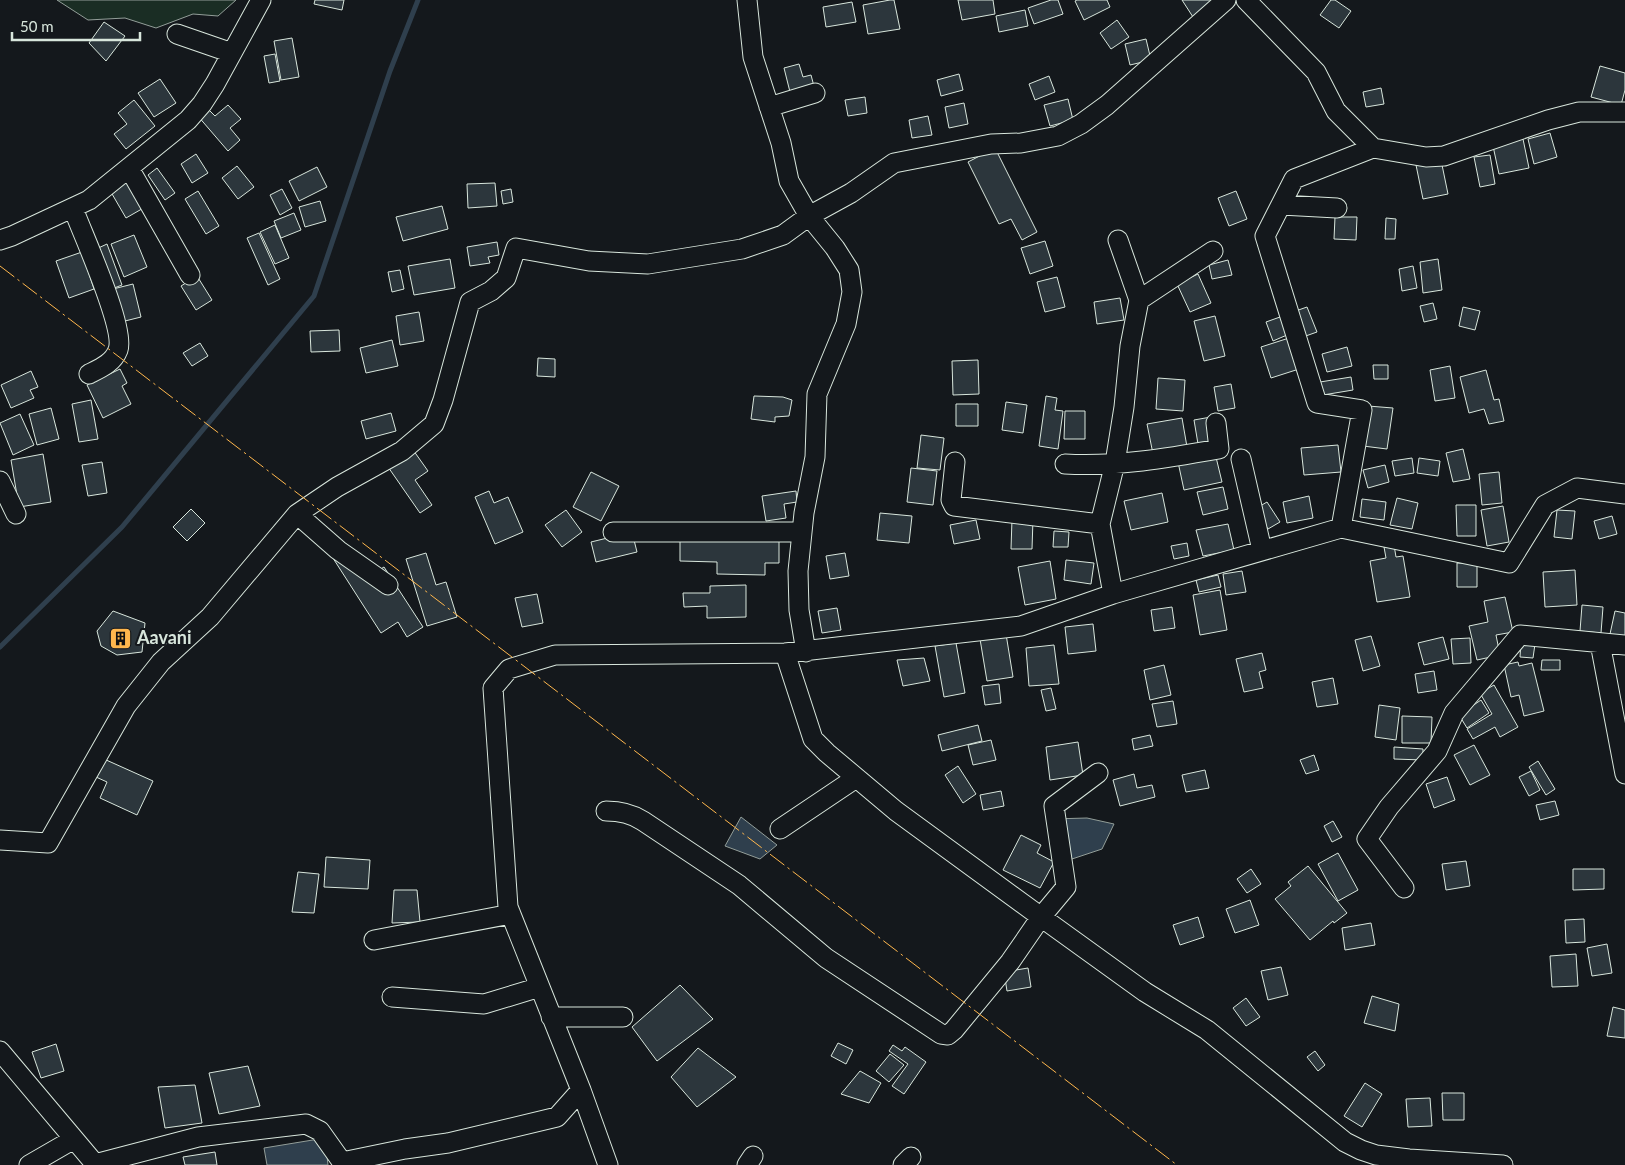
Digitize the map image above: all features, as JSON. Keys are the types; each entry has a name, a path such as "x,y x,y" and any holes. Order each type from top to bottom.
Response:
{"street":[{"path":"0,240 89,200 188,120 202,104 261,0"},
{"path":"747,0 754,57 781,143 789,181 809,216 835,248 849,270 852,292 846,324 817,394 815,457 801,532 798,571 799,610 806,652"},
{"path":"0,840 48,843 126,706 161,662 210,617 297,514 337,487 402,451 434,424 443,400 470,302 491,291 506,278 516,248 589,261 648,264 742,249 784,235 809,216 850,193 894,163 991,144 1021,143 1049,138 1058,136 1081,124 1107,105 1226,0"},
{"path":"1246,0 1316,72 1336,111 1373,148"},
{"path":"177,34 232,54"},
{"path":"769,107 815,93"},
{"path":"1341,528 1362,410 1317,403 1265,236 1294,179 1373,148 1426,157 1444,156 1548,120 1579,112 1625,112"},
{"path":"130,168 190,275"},
{"path":"1281,206 1337,208"},
{"path":"72,208 104,286 119,336 118,349 108,364 89,374"},
{"path":"1113,594 1100,524 1124,407 1130,346 1139,300 1118,240"},
{"path":"1139,300 1213,252"},
{"path":"1065,464 1083,465 1163,459 1218,449 1216,422"},
{"path":"1241,459 1262,550"},
{"path":"955,462 951,500 954,506 1100,524"},
{"path":"0,480 16,514"},
{"path":"608,1165 581,1090 508,907 493,688 510,669 554,655 806,652 1021,626 1113,594 1341,528 1509,562 1545,505 1577,488 1625,494"},
{"path":"297,514 338,550 388,585"},
{"path":"613,532 801,532"},
{"path":"1404,888 1367,839 1389,807 1437,751 1454,713 1520,635 1625,645"},
{"path":"1600,643 1625,774"},
{"path":"785,653 813,739 827,753 896,811 1145,992 1207,1030 1345,1142 1376,1155 1503,1165"},
{"path":"620,812 739,886 826,958 943,1034 950,1034 1010,962 1041,916 1066,887 1054,806 1098,773"},
{"path":"780,829 856,778"},
{"path":"374,940 511,914"},
{"path":"392,997 484,1004 540,987"},
{"path":"551,1016 623,1017"},
{"path":"0,1051 96,1165 198,1137 306,1124 320,1130 342,1162 405,1149 448,1143 557,1117 581,1090"},
{"path":"29,1165 74,1139"}],"green space":[{"path":"57,0 236,0 218,16 193,14 156,28 125,18 88,20"}],"water":[{"path":"741,817 777,845 760,859 725,846"},
{"path":"1087,818 1114,824 1102,849 1072,859 1051,819"},
{"path":"325,1138 328,1165 267,1165 264,1148"}],"building":[{"path":"315,0 344,0 342,10 314,4"},
{"path":"894,0 900,29 868,34 863,5"},
{"path":"958,0 993,0 995,14 962,20"},
{"path":"1051,0 1058,0 1063,14 1034,24 1028,8"},
{"path":"1107,0 1110,7 1084,20 1075,1"},
{"path":"1182,0 1217,0 1193,17"},
{"path":"1331,0 1335,0 1351,11 1339,28 1320,15"},
{"path":"852,2 856,22 826,27 823,7"},
{"path":"1025,10 1028,26 999,32 996,16"},
{"path":"1117,20 1129,37 1111,49 1100,33"},
{"path":"104,22 125,36 106,61 89,43"},
{"path":"292,38 299,77 281,80 274,41"},
{"path":"1146,39 1151,60 1130,65 1125,44"},
{"path":"275,54 280,81 269,83 264,56"},
{"path":"799,64 803,77 811,75 815,90 791,96 784,68"},
{"path":"1600,66 1625,73 1625,90 1621,105 1591,97"},
{"path":"959,74 963,90 941,96 937,80"},
{"path":"1049,76 1055,92 1035,100 1029,84"},
{"path":"160,79 176,103 154,117 138,93"},
{"path":"1381,88 1384,104 1366,107 1363,92"},
{"path":"865,97 867,113 848,116 845,100"},
{"path":"1068,99 1073,120 1050,126 1044,105"},
{"path":"134,100 155,126 126,149 114,134 127,124 118,113"},
{"path":"964,103 968,124 949,128 945,107"},
{"path":"228,105 241,119 230,128 240,140 228,151 197,115 206,107 215,116"},
{"path":"928,116 932,135 912,138 909,120"},
{"path":"1550,133 1557,157 1534,164 1528,139"},
{"path":"1523,139 1529,168 1499,174 1493,146"},
{"path":"995,148 1037,232 1022,240 1011,219 999,224 968,162"},
{"path":"196,154 208,173 192,183 181,164"},
{"path":"1490,155 1495,184 1480,187 1474,157"},
{"path":"1441,160 1448,194 1423,199 1416,165"},
{"path":"237,166 254,187 238,199 222,178"},
{"path":"317,167 327,187 299,201 289,181"},
{"path":"157,168 175,193 165,200 148,175"},
{"path":"129,175 147,206 126,218 108,187"},
{"path":"495,183 497,206 468,208 467,184"},
{"path":"282,189 292,208 280,215 270,195"},
{"path":"511,189 513,202 503,204 501,191"},
{"path":"198,191 219,226 206,234 185,199"},
{"path":"1236,191 1247,219 1229,226 1218,198"},
{"path":"320,201 326,221 305,227 299,207"},
{"path":"442,206 448,229 403,241 396,217"},
{"path":"294,213 301,230 281,238 274,221"},
{"path":"1335,217 1357,217 1356,240 1334,239"},
{"path":"1386,218 1396,219 1395,239 1385,239"},
{"path":"275,225 289,258 275,264 260,232"},
{"path":"259,233 280,279 268,285 247,238"},
{"path":"134,235 147,267 124,277 111,244"},
{"path":"1045,241 1053,266 1030,274 1021,248"},
{"path":"497,242 499,255 488,257 490,263 470,266 467,247"},
{"path":"107,244 122,285 109,290 94,250"},
{"path":"82,252 94,289 69,298 56,261"},
{"path":"450,259 455,288 414,295 408,266"},
{"path":"1438,259 1442,290 1423,293 1420,262"},
{"path":"1228,260 1232,275 1212,279 1209,265"},
{"path":"1413,266 1417,288 1402,291 1399,269"},
{"path":"400,270 404,289 392,292 388,272"},
{"path":"1198,274 1211,303 1190,312 1177,284"},
{"path":"197,276 212,300 196,310 181,286"},
{"path":"1057,277 1065,307 1045,312 1037,282"},
{"path":"133,284 141,317 121,322 113,289"},
{"path":"1120,298 1124,320 1097,324 1094,302"},
{"path":"1433,303 1437,319 1424,322 1420,306"},
{"path":"1307,307 1317,332 1300,338 1290,313"},
{"path":"1463,307 1480,311 1475,330 1459,326"},
{"path":"419,312 424,341 400,345 396,316"},
{"path":"1215,316 1225,356 1204,361 1194,321"},
{"path":"1280,317 1287,335 1273,341 1266,322"},
{"path":"339,330 340,351 311,352 310,331"},
{"path":"1289,338 1299,369 1271,378 1261,347"},
{"path":"392,340 398,366 366,373 360,348"},
{"path":"200,343 208,356 192,366 183,353"},
{"path":"1347,347 1352,366 1327,372 1322,354"},
{"path":"538,358 555,359 555,377 537,376"},
{"path":"978,360 979,394 953,395 952,361"},
{"path":"1373,365 1388,365 1388,379 1374,379"},
{"path":"1450,366 1455,398 1435,401 1430,370"},
{"path":"120,369 127,383 122,386 131,404 103,418 87,385"},
{"path":"1486,370 1494,400 1499,399 1504,421 1489,424 1484,409 1469,413 1460,377"},
{"path":"31,371 38,387 30,390 34,398 11,408 1,385"},
{"path":"1351,377 1353,390 1323,395 1320,382"},
{"path":"1158,378 1185,380 1183,411 1156,409"},
{"path":"1231,384 1235,408 1218,411 1214,387"},
{"path":"754,396 783,397 792,400 789,416 775,417 775,422 751,419"},
{"path":"1046,396 1057,398 1055,410 1063,411 1058,449 1039,446"},
{"path":"91,400 98,439 79,442 72,404"},
{"path":"1006,402 1027,405 1023,433 1002,430"},
{"path":"956,404 978,404 978,426 956,426"},
{"path":"1368,406 1393,408 1387,449 1363,446"},
{"path":"51,408 59,439 37,445 29,414"},
{"path":"1065,411 1085,411 1085,439 1064,439"},
{"path":"391,413 396,431 366,439 361,421"},
{"path":"20,414 34,445 13,455 0,423"},
{"path":"1211,417 1215,440 1198,444 1194,420"},
{"path":"1182,418 1187,447 1153,454 1147,424"},
{"path":"921,435 944,438 940,470 917,468"},
{"path":"1338,445 1341,472 1304,475 1301,448"},
{"path":"411,447 428,471 415,480 432,505 420,513 386,464"},
{"path":"1463,449 1470,479 1453,482 1446,453"},
{"path":"1215,453 1222,482 1184,490 1178,462"},
{"path":"43,454 51,502 19,507 11,460"},
{"path":"1412,458 1414,473 1395,476 1392,461"},
{"path":"1419,458 1440,461 1438,476 1417,473"},
{"path":"102,462 107,493 88,496 82,465"},
{"path":"1385,465 1389,482 1368,488 1363,470"},
{"path":"911,468 937,471 933,505 907,502"},
{"path":"591,472 619,486 601,521 573,507"},
{"path":"1499,472 1502,503 1482,505 1479,474"},
{"path":"1223,487 1228,509 1203,515 1197,492"},
{"path":"489,491 494,503 508,497 523,532 495,544 475,497"},
{"path":"796,491 797,502 784,504 786,518 766,521 762,496"},
{"path":"1162,493 1168,522 1131,530 1124,501"},
{"path":"1309,496 1313,518 1287,523 1283,502"},
{"path":"1397,498 1418,503 1412,529 1390,525"},
{"path":"1362,499 1386,502 1384,520 1360,517"},
{"path":"1267,502 1280,522 1268,529 1255,509"},
{"path":"1456,505 1476,505 1476,536 1457,536"},
{"path":"1503,506 1509,542 1487,546 1481,510"},
{"path":"191,509 205,523 187,541 173,527"},
{"path":"566,510 582,532 562,547 545,525"},
{"path":"1557,510 1575,511 1572,539 1554,537"},
{"path":"880,513 912,516 909,543 877,540"},
{"path":"1612,516 1617,534 1599,539 1594,521"},
{"path":"1012,519 1033,519 1032,549 1011,549"},
{"path":"976,520 980,539 954,544 950,525"},
{"path":"1228,524 1234,550 1203,556 1196,530"},
{"path":"1054,531 1069,532 1068,547 1053,547"},
{"path":"632,532 637,552 596,562 591,542"},
{"path":"680,536 779,538 779,563 765,563 765,575 717,574 717,562 680,561"},
{"path":"1187,543 1189,556 1174,559 1171,546"},
{"path":"1394,545 1396,557 1403,556 1410,597 1377,602 1370,561 1386,558 1384,547"},
{"path":"426,553 436,585 446,582 457,617 427,626 406,559"},
{"path":"845,553 849,576 830,579 826,556"},
{"path":"331,555 374,573 384,567 423,627 407,637 398,622 381,633"},
{"path":"1066,560 1094,563 1091,584 1064,580"},
{"path":"1050,561 1056,599 1025,605 1018,567"},
{"path":"1457,563 1477,563 1477,587 1457,587"},
{"path":"1575,570 1577,605 1545,607 1543,572"},
{"path":"1242,571 1246,592 1226,595 1223,574"},
{"path":"1218,575 1221,587 1199,592 1196,580"},
{"path":"746,585 746,617 707,618 707,606 684,607 683,593 710,593 710,586"},
{"path":"1220,590 1227,630 1200,635 1193,595"},
{"path":"537,594 543,623 522,627 515,598"},
{"path":"1505,597 1513,632 1496,635 1500,655 1477,660 1469,626 1488,622 1484,601"},
{"path":"1582,605 1603,607 1601,633 1580,631"},
{"path":"1172,607 1175,628 1154,631 1151,610"},
{"path":"837,608 841,630 822,633 818,611"},
{"name":"Aavani","path":"113,611 145,623 142,652 117,655 101,646 97,631"},
{"path":"1615,611 1625,613 1625,637 1610,634"},
{"path":"1093,624 1096,651 1068,654 1065,627"},
{"path":"1006,634 1013,677 987,681 980,639"},
{"path":"1371,636 1380,666 1363,671 1355,640"},
{"path":"1443,637 1449,659 1424,665 1418,643"},
{"path":"1470,638 1471,663 1453,664 1451,639"},
{"path":"1521,642 1535,644 1533,658 1520,657"},
{"path":"956,643 965,693 944,697 935,646"},
{"path":"1054,645 1059,684 1029,686 1026,648"},
{"path":"1262,653 1266,670 1259,672 1263,688 1244,692 1236,659"},
{"path":"924,658 930,681 903,686 897,660"},
{"path":"1542,660 1560,660 1560,670 1541,670"},
{"path":"1518,662 1519,666 1532,663 1544,711 1524,716 1519,695 1511,697 1504,665"},
{"path":"1164,665 1171,695 1150,700 1144,670"},
{"path":"1434,671 1437,690 1418,693 1415,674"},
{"path":"1333,678 1338,704 1317,707 1312,682"},
{"path":"999,684 1001,703 985,705 982,686"},
{"path":"1494,685 1518,727 1500,737 1495,727 1473,739 1467,729 1492,714 1480,693"},
{"path":"1051,688 1056,709 1046,711 1041,690"},
{"path":"1481,700 1489,713 1467,728 1459,715"},
{"path":"1173,701 1177,724 1157,727 1152,704"},
{"path":"1379,705 1400,708 1396,740 1375,737"},
{"path":"1402,716 1432,717 1431,743 1402,743"},
{"path":"978,725 982,741 942,751 938,735"},
{"path":"1150,735 1153,746 1134,750 1132,739"},
{"path":"991,740 996,760 973,765 968,745"},
{"path":"1078,742 1083,775 1050,780 1046,747"},
{"path":"1474,745 1490,775 1470,785 1454,755"},
{"path":"1394,747 1423,749 1423,760 1394,759"},
{"path":"1314,755 1319,770 1306,774 1300,760"},
{"path":"104,759 153,781 137,815 100,798 107,782 96,777"},
{"path":"1538,761 1555,789 1546,795 1529,767"},
{"path":"958,766 976,794 963,803 945,775"},
{"path":"1205,770 1209,788 1186,792 1182,775"},
{"path":"1531,771 1540,790 1529,796 1519,777"},
{"path":"1134,774 1137,788 1152,785 1155,797 1120,806 1113,780"},
{"path":"1447,777 1455,800 1434,808 1426,784"},
{"path":"1001,791 1004,806 983,810 980,795"},
{"path":"1555,801 1559,815 1540,820 1536,805"},
{"path":"1333,821 1342,837 1332,842 1324,826"},
{"path":"1021,835 1041,845 1037,853 1054,862 1040,888 1003,870"},
{"path":"1338,853 1358,890 1338,901 1318,864"},
{"path":"326,857 370,860 368,889 324,887"},
{"path":"1466,861 1470,886 1446,890 1442,864"},
{"path":"1308,866 1347,913 1334,923 1333,921 1310,940 1275,899 1291,886 1288,882"},
{"path":"1251,869 1261,884 1247,893 1237,879"},
{"path":"1573,869 1604,869 1604,889 1573,890"},
{"path":"298,872 319,874 314,913 292,912"},
{"path":"394,890 417,890 420,922 392,923"},
{"path":"1250,900 1259,925 1235,933 1226,909"},
{"path":"1198,917 1204,937 1180,945 1173,925"},
{"path":"1584,919 1585,942 1566,943 1565,920"},
{"path":"1371,923 1375,945 1345,950 1342,928"},
{"path":"1607,944 1612,973 1592,976 1587,948"},
{"path":"1576,954 1578,986 1552,987 1550,956"},
{"path":"1281,967 1288,995 1268,1000 1261,971"},
{"path":"1028,968 1031,987 1007,991 1004,972"},
{"path":"680,985 713,1019 657,1061 632,1027"},
{"path":"1372,996 1399,1004 1395,1031 1364,1023"},
{"path":"1246,998 1260,1017 1246,1026 1233,1008"},
{"path":"1613,1007 1625,1010 1625,1038 1607,1036"},
{"path":"838,1043 853,1050 846,1064 831,1056"},
{"path":"56,1044 64,1071 41,1078 32,1052"},
{"path":"893,1045 902,1051 905,1047 926,1062 904,1094 892,1086 908,1064 889,1051"},
{"path":"698,1048 736,1077 697,1107 671,1077"},
{"path":"1315,1051 1325,1065 1318,1071 1307,1057"},
{"path":"890,1054 904,1065 889,1082 876,1071"},
{"path":"248,1066 260,1106 219,1114 209,1073"},
{"path":"860,1071 881,1083 869,1103 841,1094"},
{"path":"1365,1083 1382,1094 1362,1127 1344,1116"},
{"path":"195,1085 202,1123 165,1128 158,1087"},
{"path":"1442,1093 1464,1093 1464,1120 1443,1120"},
{"path":"1430,1098 1432,1126 1408,1127 1406,1099"},
{"path":"215,1152 217,1165 185,1165 183,1157"}],"waterway":[{"path":"0,647 122,527 314,296 390,71 418,0"}],"power":[{"path":"0,266 1177,1165"}],"place":[{"name":"Aavani","path":"121,638"}]}
